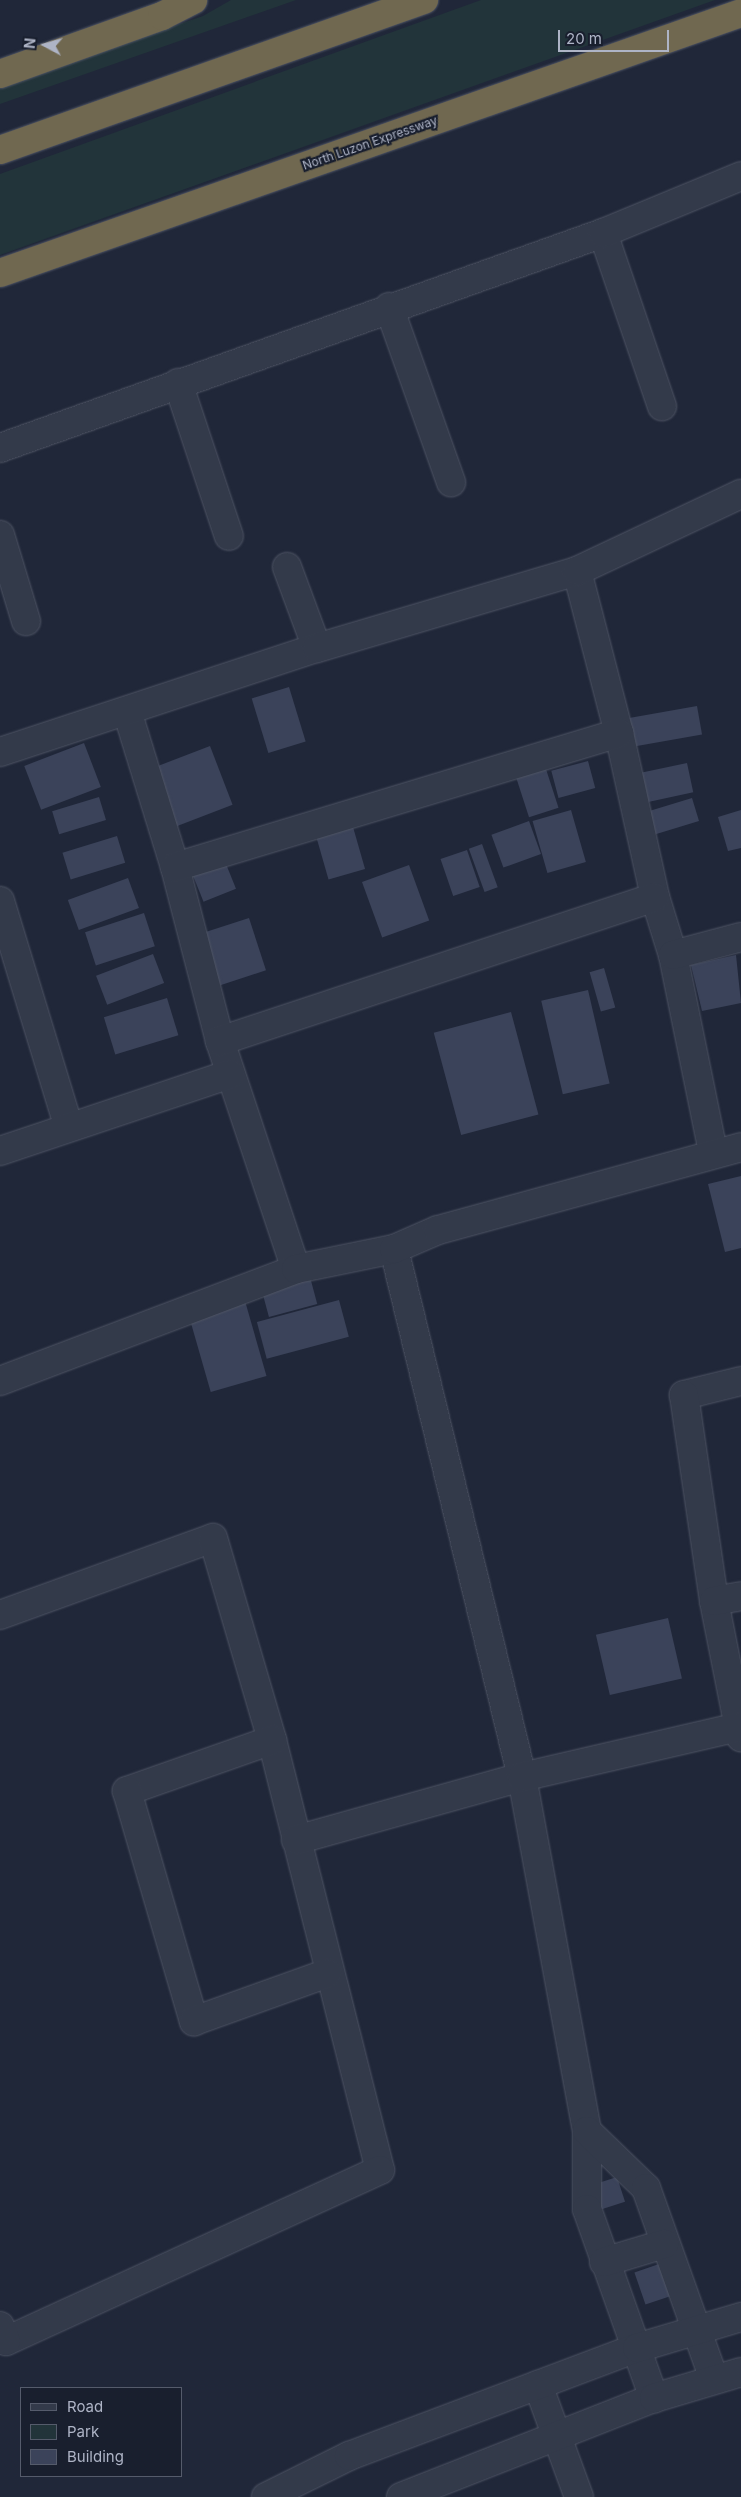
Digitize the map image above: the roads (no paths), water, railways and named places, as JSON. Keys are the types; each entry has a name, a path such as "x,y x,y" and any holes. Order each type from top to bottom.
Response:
{"highway":[{"path":"0,74 162,16 193,0"},
{"path":"0,150 424,0"},
{"name":"North Luzon Expressway","path":"0,272 741,13"}],"street":[{"path":"0,448 178,382 603,232 741,176"},
{"path":"603,232 662,406"},
{"path":"389,307 451,482"},
{"path":"178,382 229,536"},
{"path":"0,752 317,648 577,571 740,500"},
{"path":"0,535 26,621"},
{"path":"288,567 317,648"},
{"path":"577,571 619,733 655,897 673,954 714,1152"},
{"path":"127,711 175,867 220,1041 296,1269"},
{"path":"175,867 619,733"},
{"path":"220,1041 655,897"},
{"path":"0,901 68,1125"},
{"path":"673,954 741,936"},
{"path":"0,1151 68,1125 230,1074"},
{"path":"0,1382 296,1269 394,1250 438,1230 714,1152 741,1147"},
{"path":"394,1250 522,1777 587,2131 587,2208 604,2262 654,2398"},
{"path":"296,1840 522,1777 740,1732 714,1601 684,1395 741,1382"},
{"path":"0,1615 213,1538 272,1740 328,1973 380,2170 6,2341 0,2326"},
{"path":"714,1601 741,1596"},
{"path":"272,1740 127,1791 194,2021 328,1973"},
{"path":"587,2131 646,2188 664,2244 697,2327 714,2379"},
{"path":"604,2262 664,2244"},
{"path":"266,2497 349,2456 637,2348 697,2327 741,2317"},
{"path":"402,2497 654,2398 741,2372"},
{"path":"538,2385 579,2497"}]}
